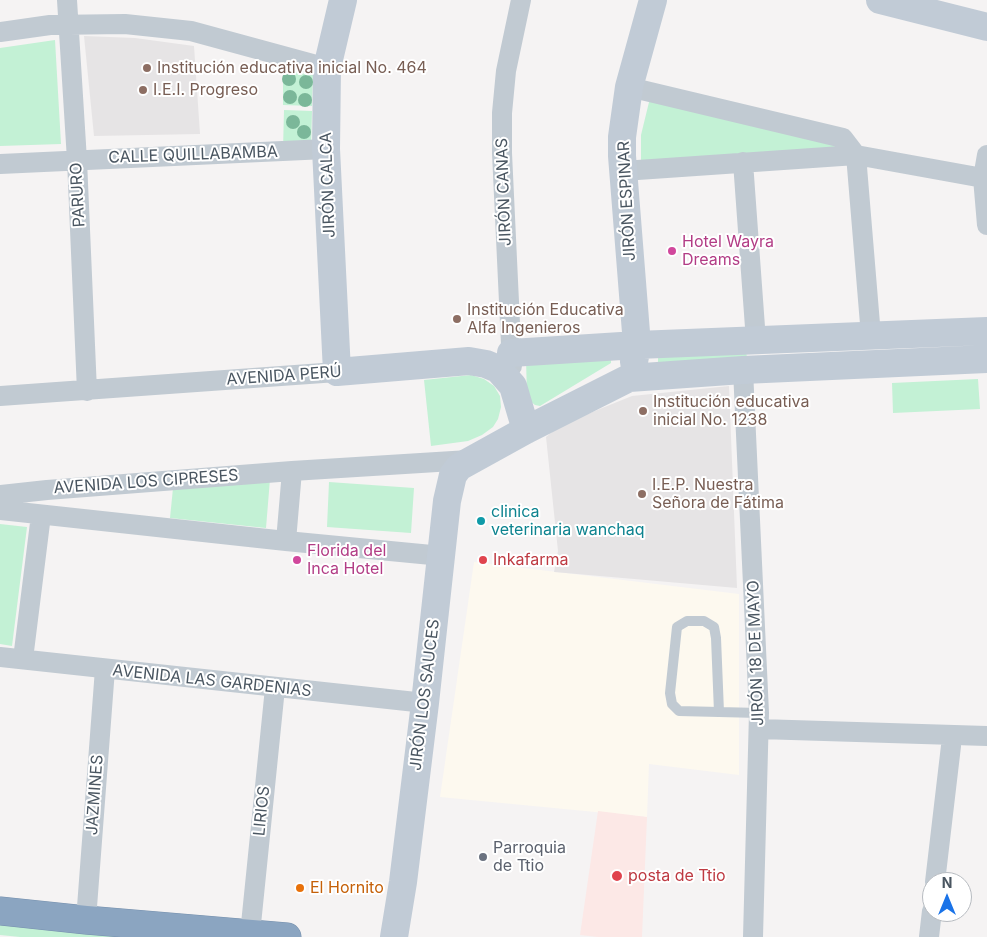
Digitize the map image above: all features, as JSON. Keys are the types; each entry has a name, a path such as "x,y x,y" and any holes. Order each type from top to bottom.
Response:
{"highway":[{"path":"0,911 287,937"}],"street":[{"name":"PARURO","path":"67,0 77,160 87,391"},
{"name":"JIRÓN CALCA","path":"337,372 326,149 327,68 343,0"},
{"name":"JIRÓN CANAS","path":"513,386 502,153 502,113 506,71 521,0"},
{"name":"JIRÓN ESPINAR","path":"629,378 637,345 622,137 629,87 653,0"},
{"path":"880,0 987,27"},
{"path":"0,32 50,25 125,24 191,31 327,68"},
{"path":"629,87 844,138 856,155 871,336"},
{"name":"CALLE QUILLABAMBA","path":"0,164 326,149"},
{"path":"623,170 856,155 983,178"},
{"path":"987,155 983,178 987,225"},
{"path":"743,162 756,341"},
{"path":"511,353 637,345 987,331"},
{"path":"629,378 743,370 987,359"},
{"name":"AVENIDA PERÚ","path":"0,396 469,361 486,364 498,369 513,386 526,430"},
{"name":"JIRÓN 18 DE MAYO","path":"743,370 759,721 753,937"},
{"name":"JIRÓN LOS SAUCES","path":"394,937 403,882 425,703 449,486 453,475 459,467 469,460 629,378"},
{"name":"AVENIDA LOS CIPRESES","path":"0,495 292,471 469,460"},
{"path":"286,541 292,471"},
{"name":"AVENIDA LOS CIPRESES","path":"0,510 442,556"},
{"path":"23,659 41,515"},
{"name":"AVENIDA LAS GARDENIAS","path":"0,657 425,703"},
{"name":"JAZMINES","path":"86,920 105,669"},
{"name":"LIRIOS","path":"250,934 275,688"},
{"path":"759,721 987,736"},
{"path":"936,872 951,746"},
{"path":"929,937 931,922"}],"lane":[{"path":"719,712 714,627 704,621 687,621 677,627 670,693 672,704 679,711 719,712 759,721"}],"shaded area":[{"name":"I.E.I. Progreso","path":"84,36 135,38 194,46 200,134 94,136"},
{"name":"I.E.P. Nuestra Señora de Fátima","path":"729,386 737,588 554,572 558,551 546,437 560,425 632,396"},
{"path":"474,562 739,594 739,775 649,764 647,817 440,797"},
{"name":"posta de Ttio","path":"598,811 647,817 642,937 580,935"}],"green space":[{"path":"55,40 61,144 0,146 0,48"},
{"path":"283,70 313,75 312,106 283,105"},
{"path":"650,98 842,142 842,153 641,165 641,135"},
{"path":"284,110 312,111 311,149 283,150"},
{"path":"746,348 747,359 658,363 658,350"},
{"path":"611,357 611,363 540,406 535,405 527,396 526,359"},
{"path":"471,375 484,379 494,386 500,396 501,407 498,419 493,427 482,435 468,441 431,446 424,380"},
{"path":"978,379 980,409 893,413 892,383"},
{"path":"270,479 266,528 170,518 173,488"},
{"path":"329,482 414,488 411,533 327,527"},
{"path":"0,524 27,527 12,646 0,644"},
{"path":"0,920 168,937 20,937 0,935"}],"place":[{"name":"Institución educativa inicial No. 464","path":"147,68"},
{"name":"I.E.I. Progreso","path":"143,90"},
{"name":"Hotel Wayra Dreams","path":"672,251"},
{"name":"Institución Educativa Alfa Ingenieros","path":"457,319"},
{"name":"Institución educativa inicial No. 1238","path":"643,411"},
{"name":"I.E.P. Nuestra Señora de Fátima","path":"642,494"},
{"name":"clinica veterinaria wanchaq","path":"481,521"},
{"name":"Florida del Inca Hotel","path":"297,560"},
{"name":"Inkafarma","path":"483,560"},
{"name":"Parroquia de Ttio","path":"483,857"},
{"name":"posta de Ttio","path":"617,876"},
{"name":"El Hornito","path":"300,888"}]}
